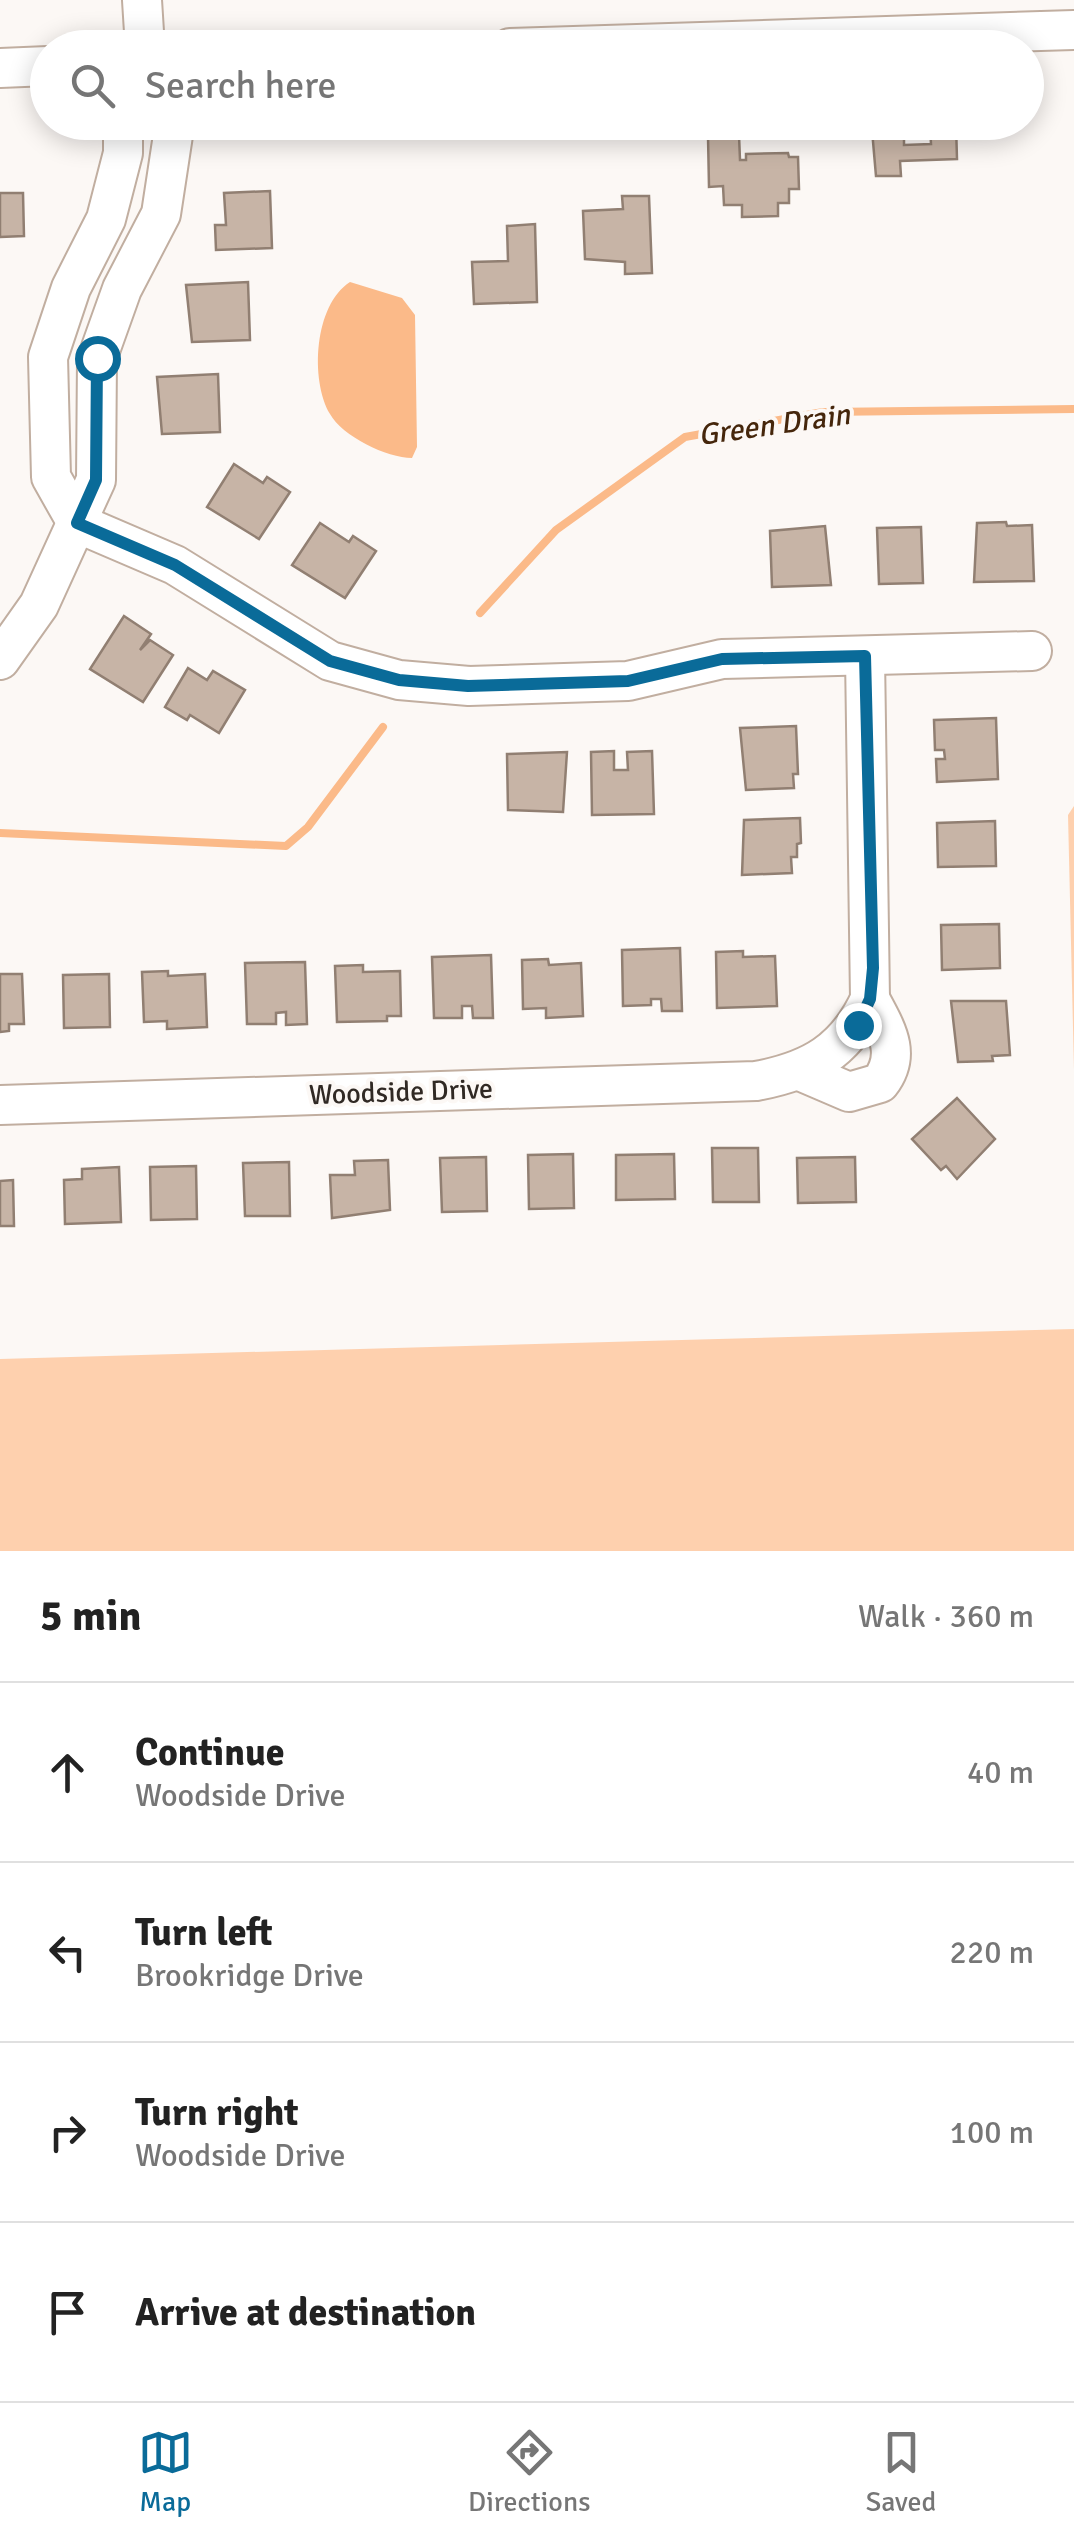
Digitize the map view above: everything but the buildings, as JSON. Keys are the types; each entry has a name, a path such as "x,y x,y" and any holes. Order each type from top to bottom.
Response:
{"street":[{"path":"142,0 144,30"},
{"path":"1044,31 1074,30"},
{"path":"0,68 30,67"},
{"path":"123,140 106,219 72,288 48,357 51,476 77,523 175,565 330,661 399,680 468,686 628,681 722,659 1032,651"},
{"path":"0,660 40,605 96,480 97,358 122,289 161,214 172,140"},
{"path":"48,357 97,358"},
{"path":"800,1071 850,1092 880,1082 892,1061 892,1045 870,999 865,656"},
{"name":"Woodside Drive","path":"0,1105 756,1081 800,1071 839,1048 858,1025 870,999"}],"shaded area":[{"path":"350,282 402,298 415,315 417,447 412,458 390,454 355,438 336,422 324,400 318,363 323,325 338,293"},
{"path":"1074,806 1074,1070 1068,815"},
{"path":"1074,1329 1074,1551 0,1551 0,1359"}],"waterway":[{"name":"Green Drain","path":"480,613 556,530 685,437 823,412 1074,409"},
{"name":"Green Drain","path":"0,833 286,846 308,827 383,727"}],"route":[{"path":"97,358 96,480 77,523 175,565 330,661 399,680 468,686 628,681 722,659 865,656 873,968 870,999 858,1025"}]}
